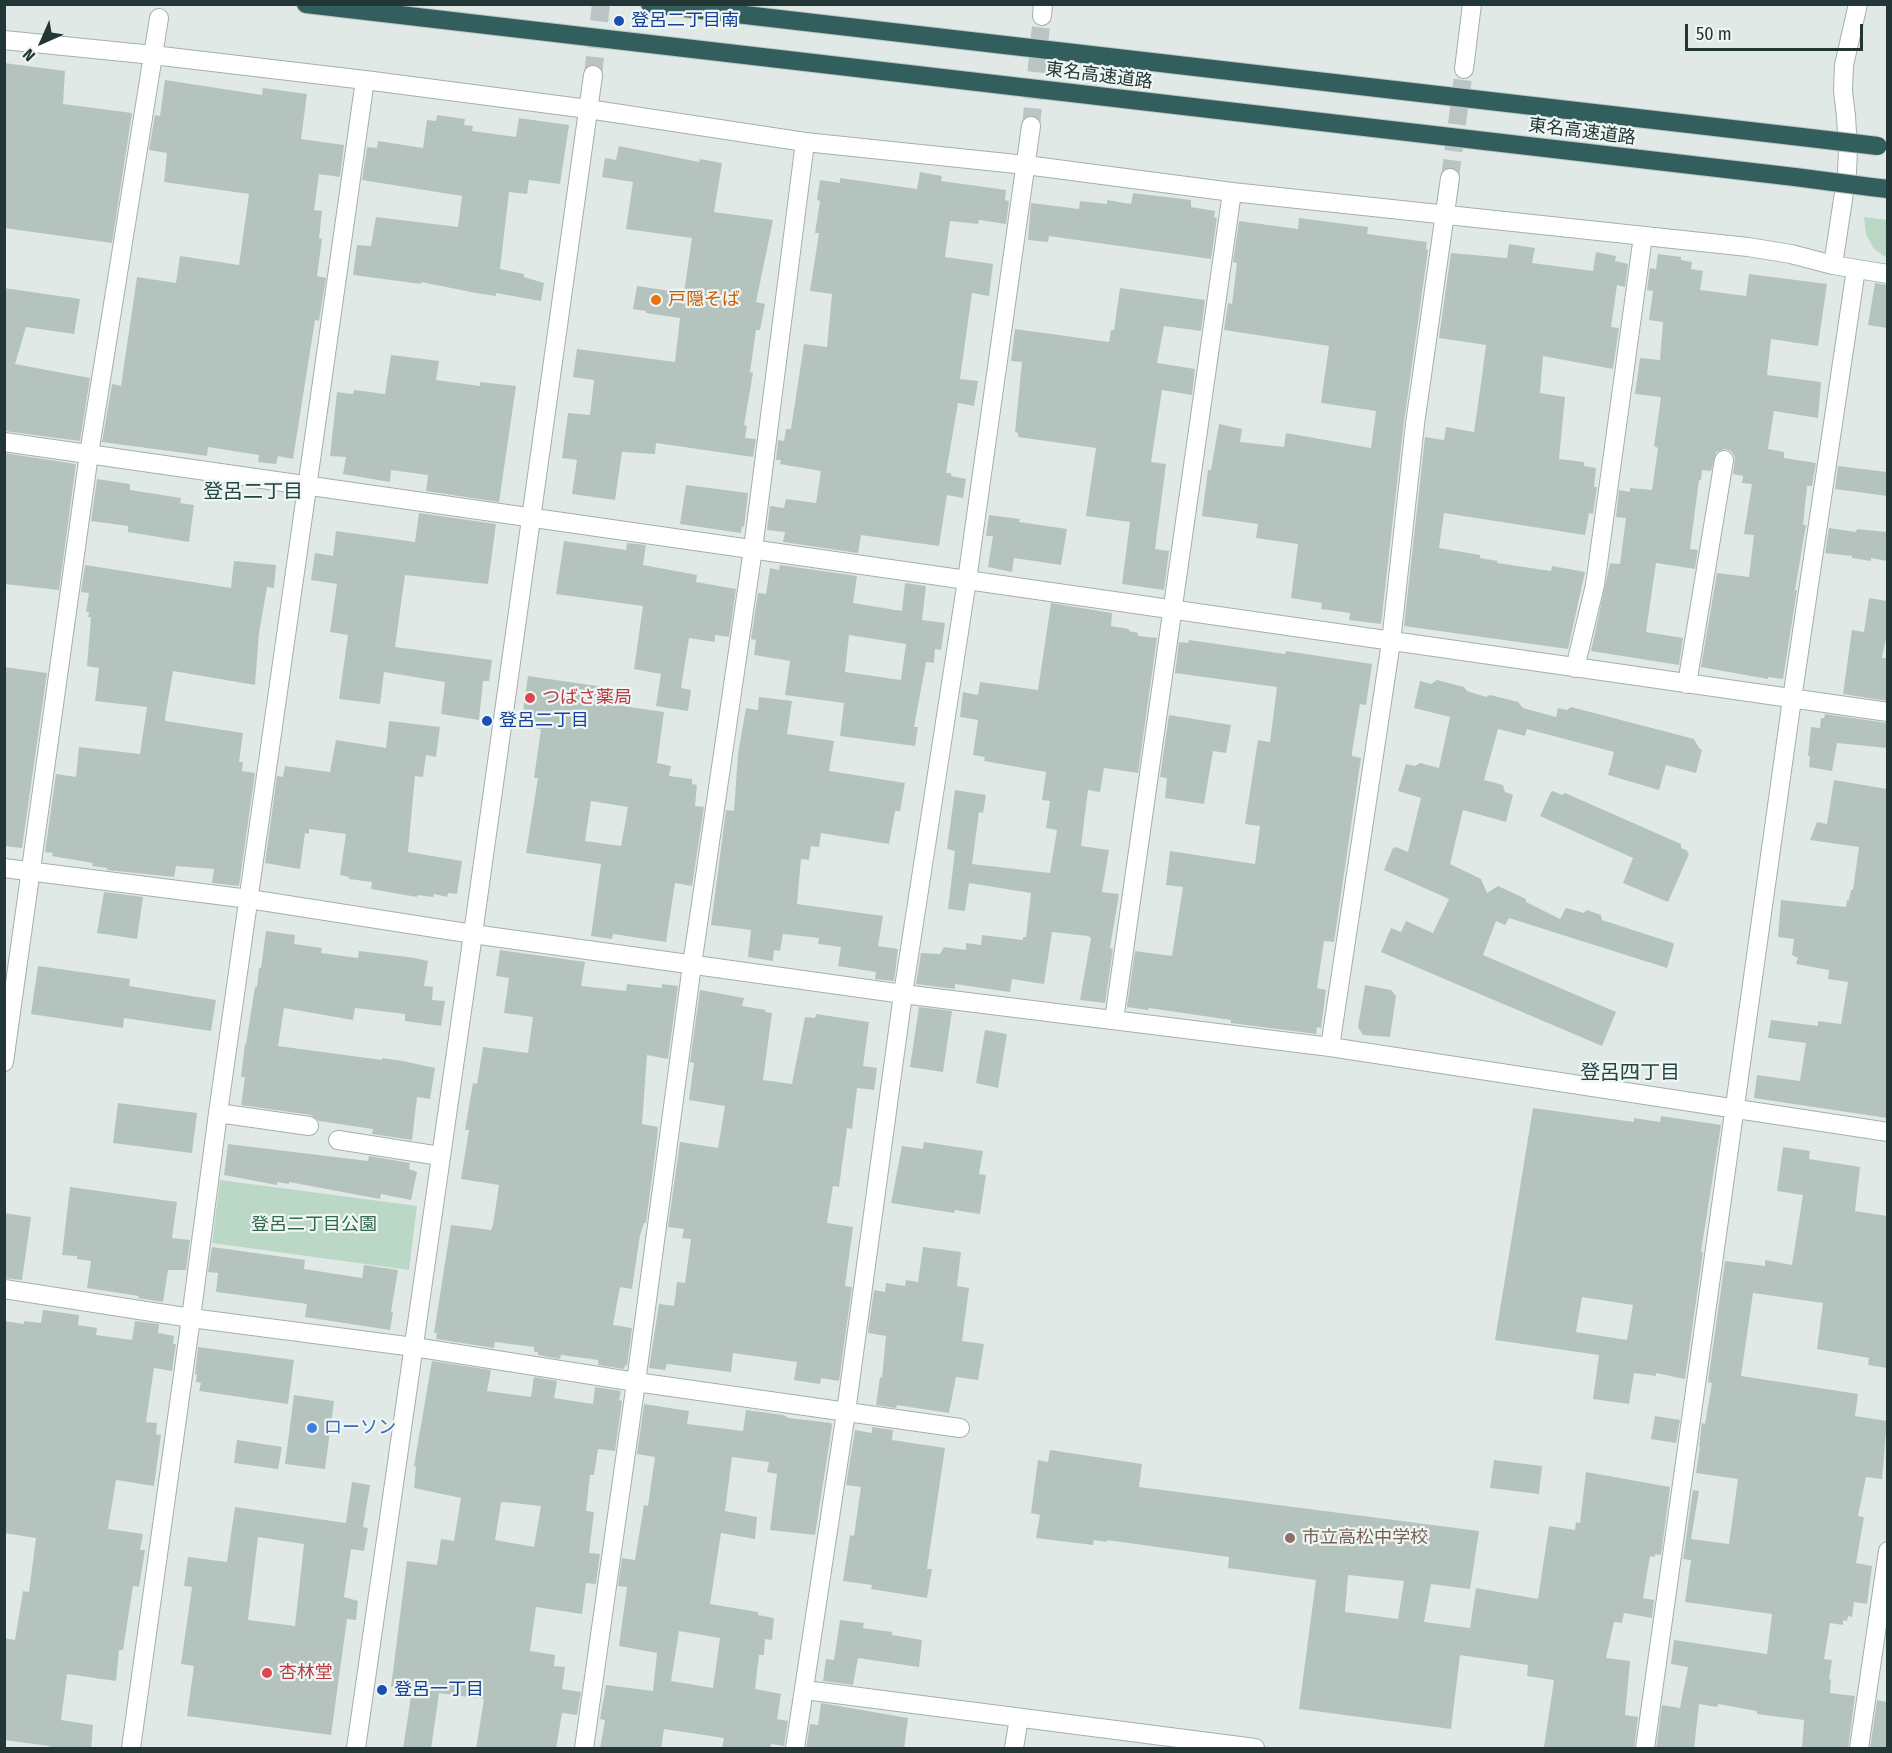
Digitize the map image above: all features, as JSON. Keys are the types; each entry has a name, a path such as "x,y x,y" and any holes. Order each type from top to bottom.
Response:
{"highway":[{"name":"東名高速道路","path":"306,4 1879,188"},
{"name":"東名高速道路","path":"650,4 1883,147"}],"street":[{"path":"1464,69 1472,4"},
{"path":"1833,266 1847,173 1844,65 1858,4"},
{"path":"4,1062 89,454 159,18"},
{"path":"4,40 365,80 588,109 805,142 1026,165 1232,192 1780,252 1833,266 1887,274"},
{"path":"356,1749 593,75"},
{"path":"131,1749 218,1113 365,80"},
{"path":"795,1749 846,1412 903,994 967,580 1032,126"},
{"path":"584,1749 692,965 753,549 805,142"},
{"path":"1330,1047 1391,642 1415,424 1450,178"},
{"path":"1114,1020 1232,192"},
{"path":"1575,668 1595,585 1643,236"},
{"path":"1645,1749 1792,699 1856,269"},
{"path":"4,442 1887,712"},
{"path":"1687,684 1724,460"},
{"path":"4,868 249,899 473,934 903,994 1330,1047 1887,1132"},
{"path":"218,1113 309,1126"},
{"path":"338,1140 440,1156"},
{"path":"4,1289 960,1428"},
{"path":"1859,1749 1887,1556"},
{"path":"805,1690 1255,1749"},
{"path":"1014,1749 1019,1718"}],"green space":[{"path":"1864,217 1887,220 1887,258 1874,249 1866,234"},
{"name":"登呂二丁目公園","path":"220,1180 417,1206 409,1270 212,1243"}],"building":[{"path":"4,63 65,71 63,104 132,113 112,243 4,228"},
{"path":"165,80 262,95 263,88 307,94 301,139 344,145 340,177 319,174 314,210 322,211 319,238 322,239 317,276 326,278 319,321 315,320 293,459 278,456 276,464 258,462 259,455 208,447 207,456 102,442 112,384 121,386 137,277 176,283 180,256 239,265 249,194 164,182 167,153 149,150 155,115 160,116"},
{"path":"437,115 465,119 464,125 473,126 472,131 516,137 519,118 569,125 560,184 529,180 527,194 509,192 500,269 524,274 524,277 544,283 541,301 496,293 496,296 476,293 421,282 421,284 353,275 357,245 371,246 376,217 458,227 462,196 362,180 367,147 377,148 378,141 423,148 427,120 436,121"},
{"path":"619,146 699,162 700,159 722,163 714,212 773,220 756,302 765,304 760,330 756,330 750,372 753,373 744,425 747,426 745,438 756,439 753,457 656,443 655,454 622,452 615,500 572,494 577,460 562,458 568,413 590,415 594,380 573,377 577,349 675,362 680,318 633,309 637,286 684,293 692,238 626,229 633,182 602,177 605,158 616,160"},
{"path":"920,172 942,176 941,181 1006,190 1005,200 1009,201 1006,224 979,220 978,224 950,221 945,257 993,264 989,296 972,293 960,379 978,381 974,406 958,403 946,473 966,479 963,498 947,495 939,546 861,535 858,553 783,542 785,532 767,530 770,506 784,508 786,499 816,503 821,471 780,464 781,460 776,460 778,440 784,441 786,429 791,429 804,344 827,347 832,294 810,291 819,233 815,233 820,201 817,200 820,180 840,183 840,178 917,189"},
{"path":"1133,193 1191,200 1191,207 1215,211 1214,217 1217,218 1211,259 1049,236 1048,242 1028,240 1031,203 1079,209 1080,201 1107,204 1107,200 1131,204"},
{"path":"1299,218 1368,227 1367,234 1427,242 1426,249 1428,250 1404,422 1381,624 1349,620 1350,613 1321,609 1322,603 1291,598 1298,544 1256,538 1258,524 1202,516 1208,470 1211,470 1219,424 1242,429 1240,442 1284,447 1286,433 1371,448 1376,411 1321,403 1329,346 1224,330 1228,303 1232,304 1237,263 1233,262 1239,221 1298,229"},
{"path":"1509,244 1535,248 1532,263 1593,271 1596,252 1616,256 1615,261 1628,264 1625,287 1617,285 1611,327 1619,328 1613,369 1543,356 1540,393 1565,397 1559,459 1584,462 1584,466 1596,468 1594,487 1597,487 1593,514 1589,513 1585,535 1444,513 1439,548 1480,555 1480,558 1498,561 1497,563 1551,571 1552,566 1585,572 1568,649 1404,626 1425,437 1444,440 1446,427 1474,432 1486,345 1439,338 1451,253 1507,258"},
{"path":"1658,254 1681,257 1681,260 1692,262 1691,269 1703,271 1700,290 1746,296 1749,274 1827,284 1818,346 1771,339 1767,375 1821,382 1818,418 1774,411 1768,449 1784,452 1784,458 1816,463 1812,486 1807,486 1803,525 1806,525 1783,679 1768,677 1768,679 1701,667 1717,573 1749,577 1754,535 1744,534 1752,484 1742,483 1743,476 1733,474 1735,457 1731,451 1725,449 1716,452 1711,471 1702,470 1701,480 1699,480 1690,549 1698,550 1695,569 1656,563 1646,632 1683,638 1679,665 1591,651 1610,563 1620,564 1626,518 1616,517 1619,490 1630,492 1630,488 1652,490 1658,448 1654,446 1661,397 1635,394 1640,358 1660,360 1663,322 1649,320 1653,291 1647,290 1650,268 1656,269"},
{"path":"1875,283 1887,285 1887,328 1868,325"},
{"path":"4,288 80,299 74,334 26,327 15,364 90,378 80,441 4,431"},
{"path":"1120,288 1205,300 1201,331 1164,326 1157,363 1195,369 1192,395 1162,390 1151,462 1166,464 1155,549 1169,551 1164,590 1122,584 1130,522 1086,516 1096,448 1018,437 1018,433 1015,432 1022,362 1011,361 1015,329 1109,342 1111,330 1114,330"},
{"path":"391,355 439,361 436,380 480,386 480,382 516,386 499,502 426,491 428,475 391,470 390,482 343,474 346,457 330,456 337,392 353,394 354,390 385,394"},
{"path":"4,453 76,464 59,590 4,584"},
{"path":"1838,466 1887,472 1887,496 1835,489"},
{"path":"97,479 130,484 130,490 181,498 180,503 194,505 189,542 128,532 128,526 91,521"},
{"path":"686,485 748,493 744,527 742,526 741,533 680,524"},
{"path":"419,513 496,524 488,584 405,575 395,647 492,660 489,681 483,681 479,720 441,714 445,682 384,672 380,704 339,699 348,635 330,632 337,584 311,580 315,553 333,556 336,531 415,542"},
{"path":"989,515 1067,529 1061,565 1014,558 1012,572 988,567 993,536 986,536"},
{"path":"1829,528 1856,532 1857,529 1887,532 1887,561 1871,558 1871,561 1825,553"},
{"path":"564,541 626,550 627,543 646,545 643,565 697,575 696,582 736,589 729,637 715,635 715,642 689,638 681,688 691,690 688,711 656,706 661,674 634,669 643,606 556,594"},
{"path":"234,561 276,565 274,588 267,587 259,633 255,685 173,671 165,718 166,721 243,733 239,762 243,762 242,771 255,773 239,886 212,883 214,869 176,866 174,877 107,870 107,868 92,866 93,863 52,856 53,853 45,852 56,774 76,777 79,747 140,754 147,707 95,701 99,668 87,666 91,617 88,617 89,612 86,612 89,593 81,592 85,565 231,588"},
{"path":"780,565 857,576 853,603 902,611 905,583 926,586 922,620 945,623 941,650 935,649 934,663 926,662 914,727 918,727 915,746 840,736 844,703 785,695 790,661 754,655 756,640 751,639 758,593 766,594 770,568 779,570","holes":["849,635 906,644 901,680 845,672"]},
{"path":"1869,598 1887,601 1887,633 1882,658 1887,658 1887,701 1843,694 1852,630 1864,632"},
{"path":"1051,603 1112,613 1111,626 1129,629 1129,631 1138,633 1138,636 1157,638 1138,773 1104,768 1100,792 1088,790 1081,846 1109,850 1102,892 1119,894 1110,948 1113,949 1105,1003 1080,1000 1091,938 1052,932 1044,984 1012,979 1010,992 955,984 955,989 916,984 921,953 940,954 944,947 966,950 966,943 981,945 982,935 1023,940 1023,937 1026,937 1031,893 969,883 965,911 948,909 955,851 947,849 955,790 986,795 983,813 979,812 972,864 1050,873 1057,830 1046,828 1050,801 1042,800 1046,772 984,761 985,757 973,755 978,720 960,717 963,692 978,695 980,682 1038,690"},
{"path":"1189,640 1372,664 1366,705 1360,704 1352,752 1352,756 1361,758 1334,942 1324,941 1317,988 1326,990 1321,1028 1317,1027 1316,1034 1231,1023 1231,1020 1149,1008 1148,1010 1127,1007 1135,951 1172,956 1183,887 1166,885 1170,851 1255,864 1260,826 1245,824 1258,740 1270,742 1277,687 1175,673 1179,642 1188,643"},
{"path":"4,667 47,673 22,848 4,846"},
{"path":"528,676 618,689 616,705 664,712 657,763 671,766 669,776 692,779 692,784 697,785 695,806 704,807 692,886 675,883 666,942 613,934 612,939 591,936 601,864 526,853 538,778 534,778 541,729 521,726","holes":["591,801 628,807 621,846 585,841"]},
{"path":"1437,680 1464,687 1467,691 1486,697 1490,695 1518,702 1523,708 1556,717 1558,708 1567,710 1571,707 1694,739 1702,750 1696,773 1666,765 1659,790 1608,775 1614,752 1527,729 1525,736 1498,729 1484,780 1503,785 1505,792 1513,795 1506,822 1463,810 1450,864 1481,879 1487,893 1498,886 1560,919 1566,908 1584,913 1587,910 1601,915 1602,920 1673,943 1667,968 1509,918 1505,925 1496,921 1483,955 1616,1012 1602,1046 1381,952 1391,928 1401,932 1406,921 1433,933 1449,899 1384,870 1393,848 1408,852 1421,798 1398,791 1406,764 1415,766 1420,763 1439,768 1450,717 1414,708 1420,681 1431,684"},
{"path":"759,697 792,701 787,734 834,741 829,771 905,783 900,811 895,811 889,844 821,833 819,847 811,846 809,860 801,859 797,904 883,916 878,946 898,949 894,981 875,979 876,972 838,966 841,947 818,944 819,938 783,934 780,951 774,950 773,961 748,957 751,930 711,925 726,810 734,811 738,754 746,708 758,710"},
{"path":"1825,714 1887,723 1887,748 1837,743 1832,771 1809,767 1811,727 1820,728 1821,718 1824,718"},
{"path":"1169,715 1231,725 1226,753 1213,751 1204,804 1165,798 1167,778 1160,777"},
{"path":"389,721 440,727 436,757 426,755 423,777 415,776 408,852 462,861 457,894 448,893 447,897 434,894 433,897 417,895 417,897 371,889 372,882 349,879 349,877 340,875 346,834 309,829 309,834 305,833 300,869 265,863 277,776 283,777 285,766 330,772 336,740 386,748"},
{"path":"1834,780 1887,789 1887,1118 1754,1098 1757,1075 1800,1081 1806,1043 1768,1038 1771,1020 1818,1026 1818,1021 1841,1024 1848,982 1828,979 1829,970 1796,964 1798,958 1792,955 1794,939 1778,937 1781,900 1846,907 1851,890 1853,890 1859,847 1810,840 1817,822 1827,824"},
{"path":"1553,791 1562,795 1565,793 1681,844 1681,848 1689,854 1668,902 1623,883 1633,858 1540,816"},
{"path":"104,892 143,897 137,939 97,933"},
{"path":"266,931 295,935 294,944 322,948 321,953 358,958 359,951 428,961 424,986 433,987 432,1000 445,1001 441,1026 405,1021 405,1014 355,1008 353,1020 284,1008 278,1046 382,1060 382,1058 435,1068 430,1099 417,1097 412,1140 372,1134 373,1129 319,1121 311,1115 241,1105 245,1077 241,1077 245,1044 259,968 261,968"},
{"path":"500,950 585,962 581,986 626,991 627,984 662,988 662,984 678,986 668,1059 647,1055 642,1124 658,1127 646,1223 640,1235 632,1289 620,1287 613,1325 632,1328 627,1366 625,1365 624,1369 598,1365 598,1360 561,1355 560,1359 538,1355 538,1352 534,1352 534,1347 495,1342 494,1348 436,1339 437,1333 434,1333 451,1225 491,1230 493,1225 499,1185 461,1179 469,1130 465,1130 473,1083 477,1084 483,1047 528,1053 533,1017 504,1013 509,978 496,976"},
{"path":"38,966 130,979 129,986 216,1000 211,1031 124,1018 123,1028 31,1014"},
{"path":"1365,985 1391,990 1396,996 1390,1037 1363,1035 1358,1027"},
{"path":"700,990 744,998 742,1006 772,1013 763,1080 792,1084 805,1017 815,1018 816,1014 869,1022 863,1066 877,1068 874,1090 857,1088 852,1129 847,1128 839,1187 833,1186 827,1223 853,1227 845,1286 852,1287 839,1381 821,1378 820,1384 794,1380 797,1362 733,1353 731,1372 667,1364 665,1370 649,1368 659,1304 674,1306 677,1282 685,1283 691,1239 682,1238 684,1229 668,1227 680,1142 718,1148 725,1106 689,1100 694,1063 690,1062"},
{"path":"919,1007 952,1011 943,1072 910,1067"},
{"path":"985,1030 1007,1034 998,1088 976,1083"},
{"path":"118,1103 197,1113 192,1153 113,1143"},
{"path":"1533,1108 1634,1122 1634,1118 1660,1122 1661,1116 1721,1125 1701,1252 1703,1252 1685,1379 1656,1373 1656,1376 1634,1373 1629,1404 1593,1399 1599,1355 1495,1340","holes":["1582,1297 1633,1305 1627,1340 1576,1332"]},
{"path":"924,1142 983,1151 979,1174 986,1175 980,1214 955,1210 954,1213 891,1203 902,1146 923,1149"},
{"path":"228,1144 368,1161 369,1156 410,1163 409,1169 417,1172 411,1200 381,1194 380,1199 289,1182 289,1184 277,1182 277,1185 224,1175"},
{"path":"1783,1147 1810,1151 1809,1159 1860,1167 1855,1211 1887,1216 1887,1368 1868,1365 1869,1358 1817,1349 1823,1303 1753,1293 1741,1376 1858,1394 1855,1416 1887,1421 1882,1479 1866,1477 1858,1516 1864,1517 1856,1563 1872,1566 1867,1604 1854,1602 1852,1617 1848,1616 1847,1621 1843,1620 1843,1625 1830,1623 1824,1659 1832,1660 1829,1679 1831,1680 1830,1693 1855,1696 1848,1749 1802,1749 1804,1720 1757,1714 1757,1711 1718,1704 1717,1707 1699,1704 1694,1749 1656,1749 1662,1705 1680,1708 1688,1667 1671,1664 1674,1640 1767,1654 1772,1614 1685,1602 1691,1560 1683,1559 1693,1490 1699,1491 1691,1539 1729,1544 1738,1479 1696,1473 1702,1423 1705,1424 1712,1383 1708,1382 1725,1261 1765,1266 1765,1260 1792,1265 1803,1195 1777,1191"},
{"path":"70,1187 177,1202 172,1238 190,1240 186,1270 168,1270 163,1302 87,1288 91,1261 77,1259 77,1256 62,1255"},
{"path":"4,1213 31,1217 22,1280 4,1278"},
{"path":"212,1247 305,1260 304,1269 362,1278 364,1265 398,1270 390,1330 305,1317 307,1304 216,1292 218,1273 208,1272"},
{"path":"923,1247 961,1252 957,1286 969,1288 962,1341 984,1344 978,1380 956,1377 949,1413 897,1405 896,1408 876,1405 880,1377 882,1378 886,1336 868,1333 874,1290 885,1292 886,1283 905,1286 906,1280 918,1282"},
{"path":"43,1310 79,1315 78,1325 97,1328 96,1335 132,1340 135,1321 159,1324 158,1333 174,1336 173,1344 176,1344 172,1371 154,1368 146,1422 157,1423 156,1434 161,1435 154,1486 116,1480 108,1529 143,1534 140,1550 145,1550 139,1587 133,1586 123,1650 119,1650 116,1681 67,1674 61,1720 93,1725 91,1749 49,1749 49,1746 4,1740 4,1638 15,1640 23,1591 29,1592 36,1538 4,1533 4,1321 24,1324 24,1321 41,1323"},
{"path":"198,1347 294,1360 288,1404 199,1391 201,1383 196,1382 197,1375 195,1374"},
{"path":"432,1361 491,1370 487,1391 531,1397 534,1377 557,1381 554,1398 593,1404 595,1387 621,1391 619,1400 622,1401 615,1451 598,1449 594,1475 590,1475 586,1511 594,1512 589,1553 600,1554 596,1584 586,1583 582,1614 536,1607 530,1651 555,1655 554,1666 565,1667 562,1689 581,1692 577,1715 562,1713 556,1749 476,1749 484,1699 439,1693 431,1749 403,1749 412,1690 391,1687 407,1561 437,1565 441,1539 454,1541 461,1498 414,1488 416,1467 414,1466","holes":["501,1503 541,1506 534,1547 495,1540"]},
{"path":"294,1395 334,1401 325,1469 285,1464"},
{"path":"644,1404 689,1411 687,1424 743,1431 746,1410 831,1423 815,1535 770,1530 777,1474 767,1472 769,1462 732,1457 725,1511 757,1517 755,1539 721,1533 710,1604 758,1612 758,1615 774,1618 772,1640 765,1639 764,1655 759,1655 755,1689 781,1694 777,1719 788,1721 784,1746 771,1744 770,1749 722,1749 724,1738 664,1729 661,1749 600,1749 605,1720 600,1719 606,1685 653,1691 657,1653 619,1646 627,1587 618,1586 622,1558 635,1560 644,1505 648,1506 655,1457 637,1454","holes":["679,1631 720,1638 713,1688 671,1681"]},
{"path":"1655,1416 1680,1420 1676,1443 1651,1439"},
{"path":"872,1427 893,1430 892,1440 945,1448 927,1569 932,1569 927,1598 871,1589 872,1585 843,1581 850,1535 854,1536 861,1487 846,1485 855,1430 872,1433"},
{"path":"237,1440 282,1447 278,1469 234,1463"},
{"path":"1050,1450 1142,1464 1139,1487 1479,1531 1470,1589 1431,1584 1424,1622 1470,1628 1476,1588 1538,1599 1549,1526 1575,1530 1576,1522 1580,1523 1586,1472 1670,1487 1661,1555 1650,1556 1643,1598 1654,1600 1652,1618 1624,1613 1622,1623 1614,1622 1606,1658 1630,1661 1625,1715 1638,1717 1634,1749 1544,1747 1554,1680 1527,1676 1528,1665 1460,1655 1451,1729 1299,1709 1316,1580 1228,1568 1229,1557 1107,1540 1107,1542 1094,1540 1093,1545 1036,1538 1040,1515 1031,1513 1038,1460 1048,1462","holes":["1348,1575 1404,1581 1398,1619 1345,1612"]},
{"path":"1494,1460 1542,1466 1539,1494 1490,1488"},
{"path":"352,1482 370,1485 363,1527 368,1528 364,1551 351,1549 344,1597 358,1601 356,1620 347,1619 331,1735 187,1716 194,1666 181,1664 192,1587 184,1586 188,1557 227,1562 235,1507 346,1523","holes":["258,1537 304,1544 295,1626 248,1620"]},
{"path":"840,1620 864,1623 863,1628 892,1632 892,1635 922,1640 919,1667 858,1658 853,1685 823,1681 826,1659 834,1660"},
{"path":"1877,1700 1887,1702 1887,1749 1870,1749"},
{"path":"821,1703 908,1718 904,1749 806,1749 810,1724 818,1725"}],"tunnel":[{"path":"593,75 601,4"},
{"path":"1031,126 1042,16"},
{"path":"1450,178 1464,69"}],"place":[{"name":"登呂二丁目南","path":"619,21"},
{"name":"戸隠そば","path":"656,300"},
{"name":"つばさ薬局","path":"530,698"},
{"name":"登呂二丁目","path":"487,721"},
{"name":"ローソン","path":"312,1428"},
{"name":"市立高松中学校","path":"1290,1538"},
{"name":"杏林堂","path":"267,1673"},
{"name":"登呂一丁目","path":"382,1690"}],"district":[{"name":"登呂二丁目","path":"253,492"},
{"name":"登呂四丁目","path":"1630,1073"}]}
